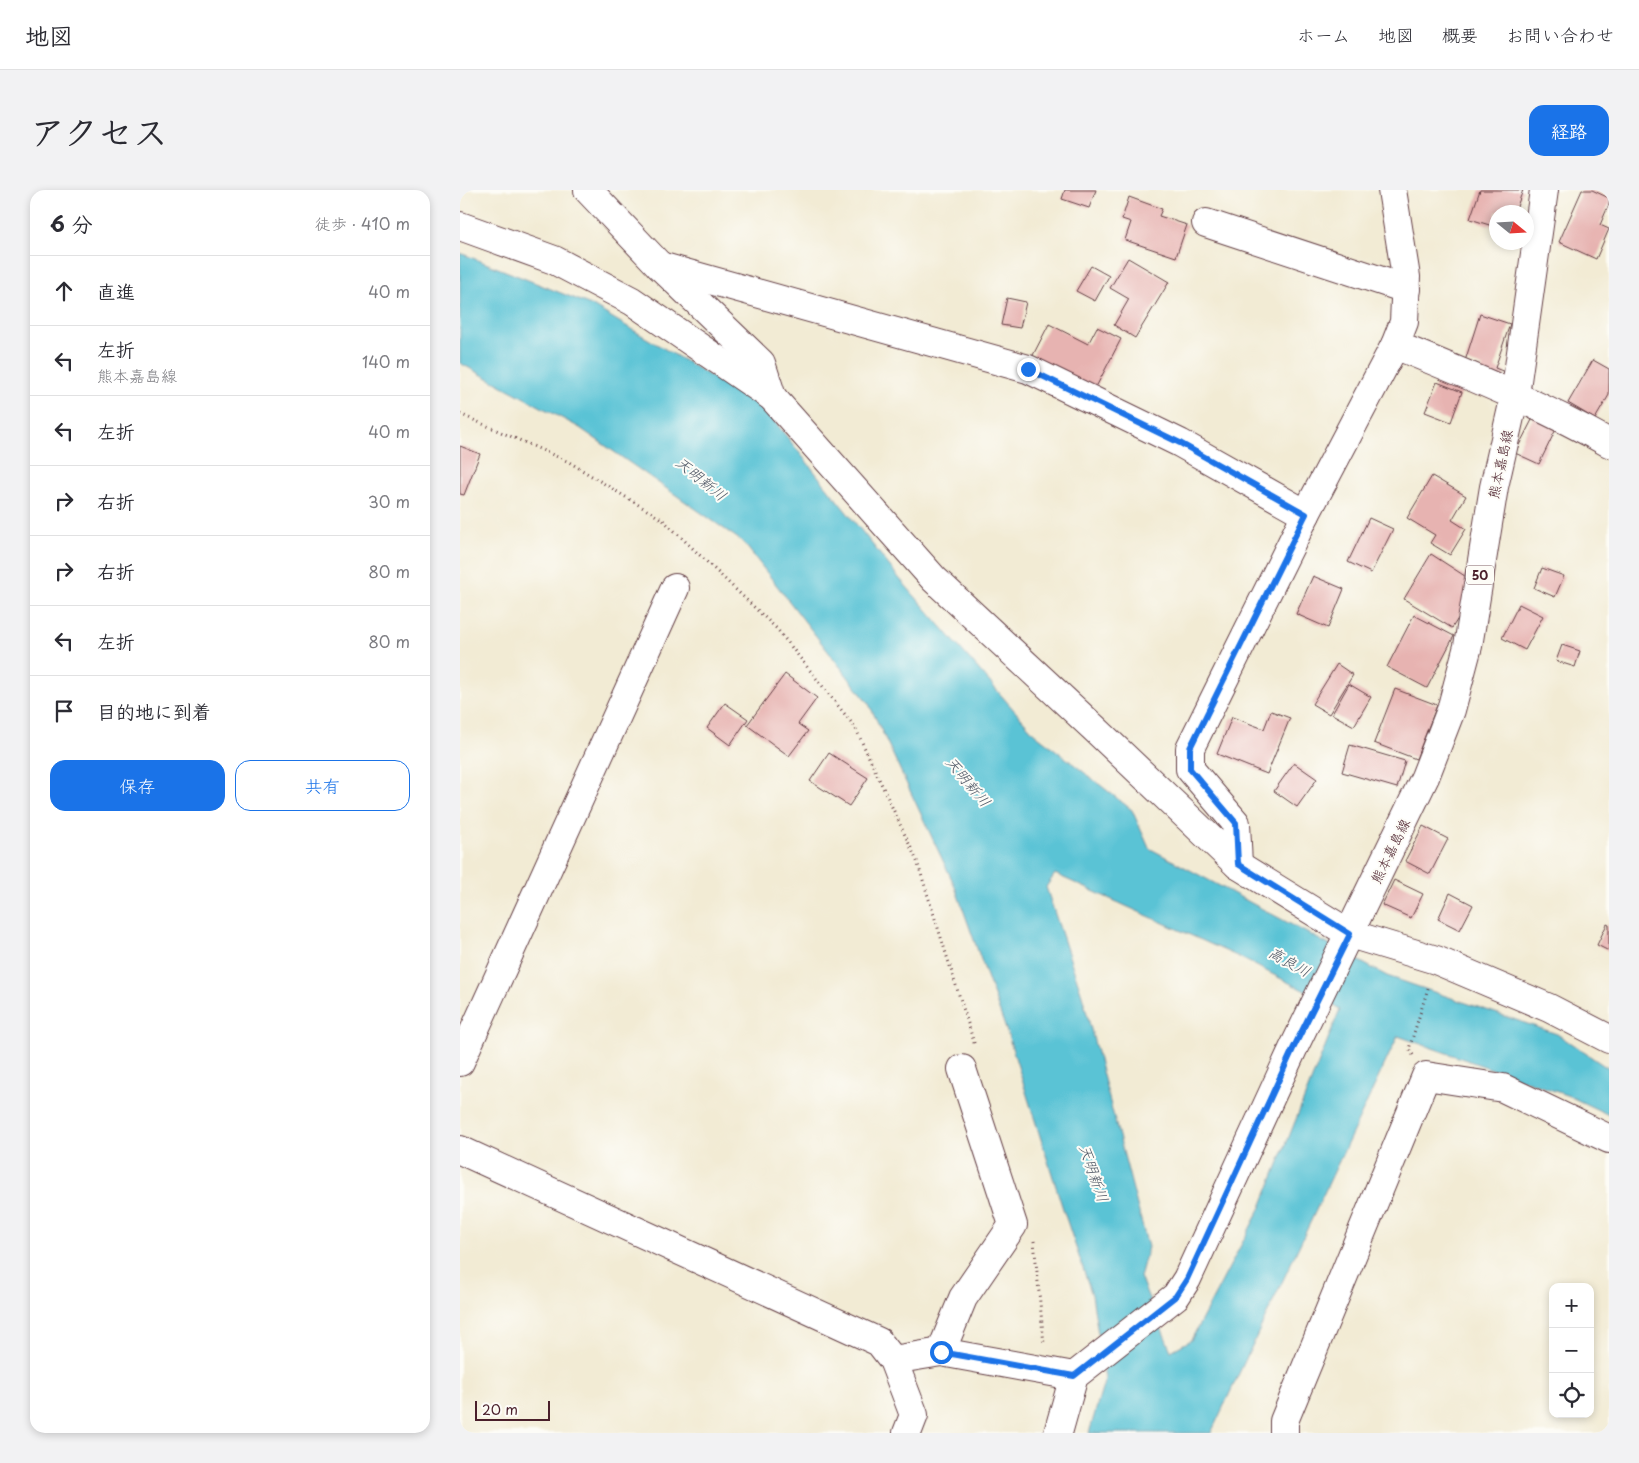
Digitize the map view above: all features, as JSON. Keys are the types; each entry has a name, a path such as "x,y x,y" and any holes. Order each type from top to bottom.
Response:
{"street":[{"path":"588,190 660,266 761,363 772,397"},
{"path":"1238,864 1236,823 1190,769 1190,748 1306,514 1395,346 1404,322 1406,277 1392,190"},
{"name":"熊本嘉島線","path":"1074,1376 1176,1296 1187,1279 1293,1049 1425,777 1451,710 1468,646 1494,487 1515,395 1544,190"},
{"path":"1206,223 1406,289"},
{"path":"460,226 554,260 632,301 772,397 934,579 1238,864 1348,937 1436,960 1549,1008 1609,1039"},
{"path":"660,266 1028,369 1180,443 1306,514"},
{"path":"1395,346 1515,395 1573,422 1609,443"},
{"path":"460,1062 675,588"},
{"path":"941,1352 963,1298 1013,1225 969,1060"},
{"path":"1284,1433 1284,1421 1426,1076 1503,1088 1609,1140"},
{"path":"460,1150 879,1342 892,1360 914,1415 907,1433"},
{"path":"892,1360 941,1352 1074,1376 1058,1433"}],"path":[{"path":"460,414 569,462 663,520 777,629 855,727 917,861 969,1060"},
{"path":"1426,1076 1409,1049 1436,960"},
{"path":"1034,1240 1046,1371"}],"water":[{"path":"460,253 591,305 764,408 899,578 1034,733 1132,810 1149,848 1387,976 1557,1034 1609,1069 1609,1115 1569,1096 1398,1036 1211,1433 1089,1433 1105,1379 1092,1295 1008,1035 954,884 869,704 743,542 580,428 460,363","holes":["1055,874 1239,957 1340,1009 1261,1207 1191,1340 1171,1351 1140,1277 1148,1247 1082,995 1046,887"]}],"building":[{"path":"1065,190 1096,190 1089,208 1062,199"},
{"path":"1480,190 1523,190 1518,205 1489,205 1489,225 1470,219"},
{"path":"1582,190 1592,190 1609,198 1609,204 1600,225 1609,229 1596,259 1559,242"},
{"path":"1129,197 1162,209 1159,216 1187,225 1176,257 1125,240 1131,222 1122,219"},
{"path":"1128,258 1169,282 1135,338 1114,325 1129,299 1110,288"},
{"path":"1091,266 1109,276 1095,301 1076,291"},
{"path":"1007,298 1026,302 1020,328 1001,325"},
{"path":"1480,314 1510,324 1495,368 1505,372 1501,385 1480,377 1483,367 1465,361"},
{"path":"1049,324 1088,344 1097,327 1121,339 1094,391 1031,359"},
{"path":"1593,360 1609,369 1609,395 1595,419 1568,403"},
{"path":"1437,382 1462,392 1451,422 1425,412"},
{"path":"1534,416 1557,427 1539,464 1515,453"},
{"path":"460,446 480,454 464,495 460,494"},
{"path":"1432,476 1466,496 1452,520 1466,529 1450,555 1430,543 1435,535 1407,518"},
{"path":"1369,518 1393,529 1371,573 1348,562"},
{"path":"1431,554 1471,580 1462,612 1452,628 1404,599"},
{"path":"1542,568 1564,576 1555,597 1534,588"},
{"path":"1313,576 1344,589 1328,628 1296,614"},
{"path":"1519,604 1543,616 1525,650 1502,638"},
{"path":"1414,615 1454,636 1427,688 1387,667"},
{"path":"1562,645 1580,651 1575,667 1556,661"},
{"path":"1337,664 1353,675 1329,714 1312,704"},
{"path":"785,674 817,698 798,724 808,731 789,756 747,725"},
{"path":"1349,684 1371,697 1354,726 1332,714"},
{"path":"1395,689 1437,705 1416,759 1374,743"},
{"path":"725,703 748,719 730,745 707,728"},
{"path":"1271,711 1290,718 1267,774 1217,754 1232,717 1264,729"},
{"path":"1350,745 1405,761 1397,788 1342,772"},
{"path":"829,753 868,778 849,806 810,781"},
{"path":"1294,763 1317,779 1297,807 1274,791"},
{"path":"1423,826 1448,839 1430,874 1405,861"},
{"path":"1394,880 1423,894 1411,918 1382,905"},
{"path":"1450,893 1473,905 1460,930 1438,919"},
{"path":"1607,924 1609,925 1609,951 1597,945"}],"route":[{"path":"941,1352 1074,1376 1176,1296 1187,1279 1293,1049 1350,934 1238,864 1236,823 1190,769 1190,748 1306,514 1180,443 1028,369"}],"water label":[{"name":"天明新川","path":"702,478"},
{"name":"天明新川","path":"969,781"},
{"name":"高良川","path":"1290,961"},
{"name":"天明新川","path":"1095,1173"}]}
